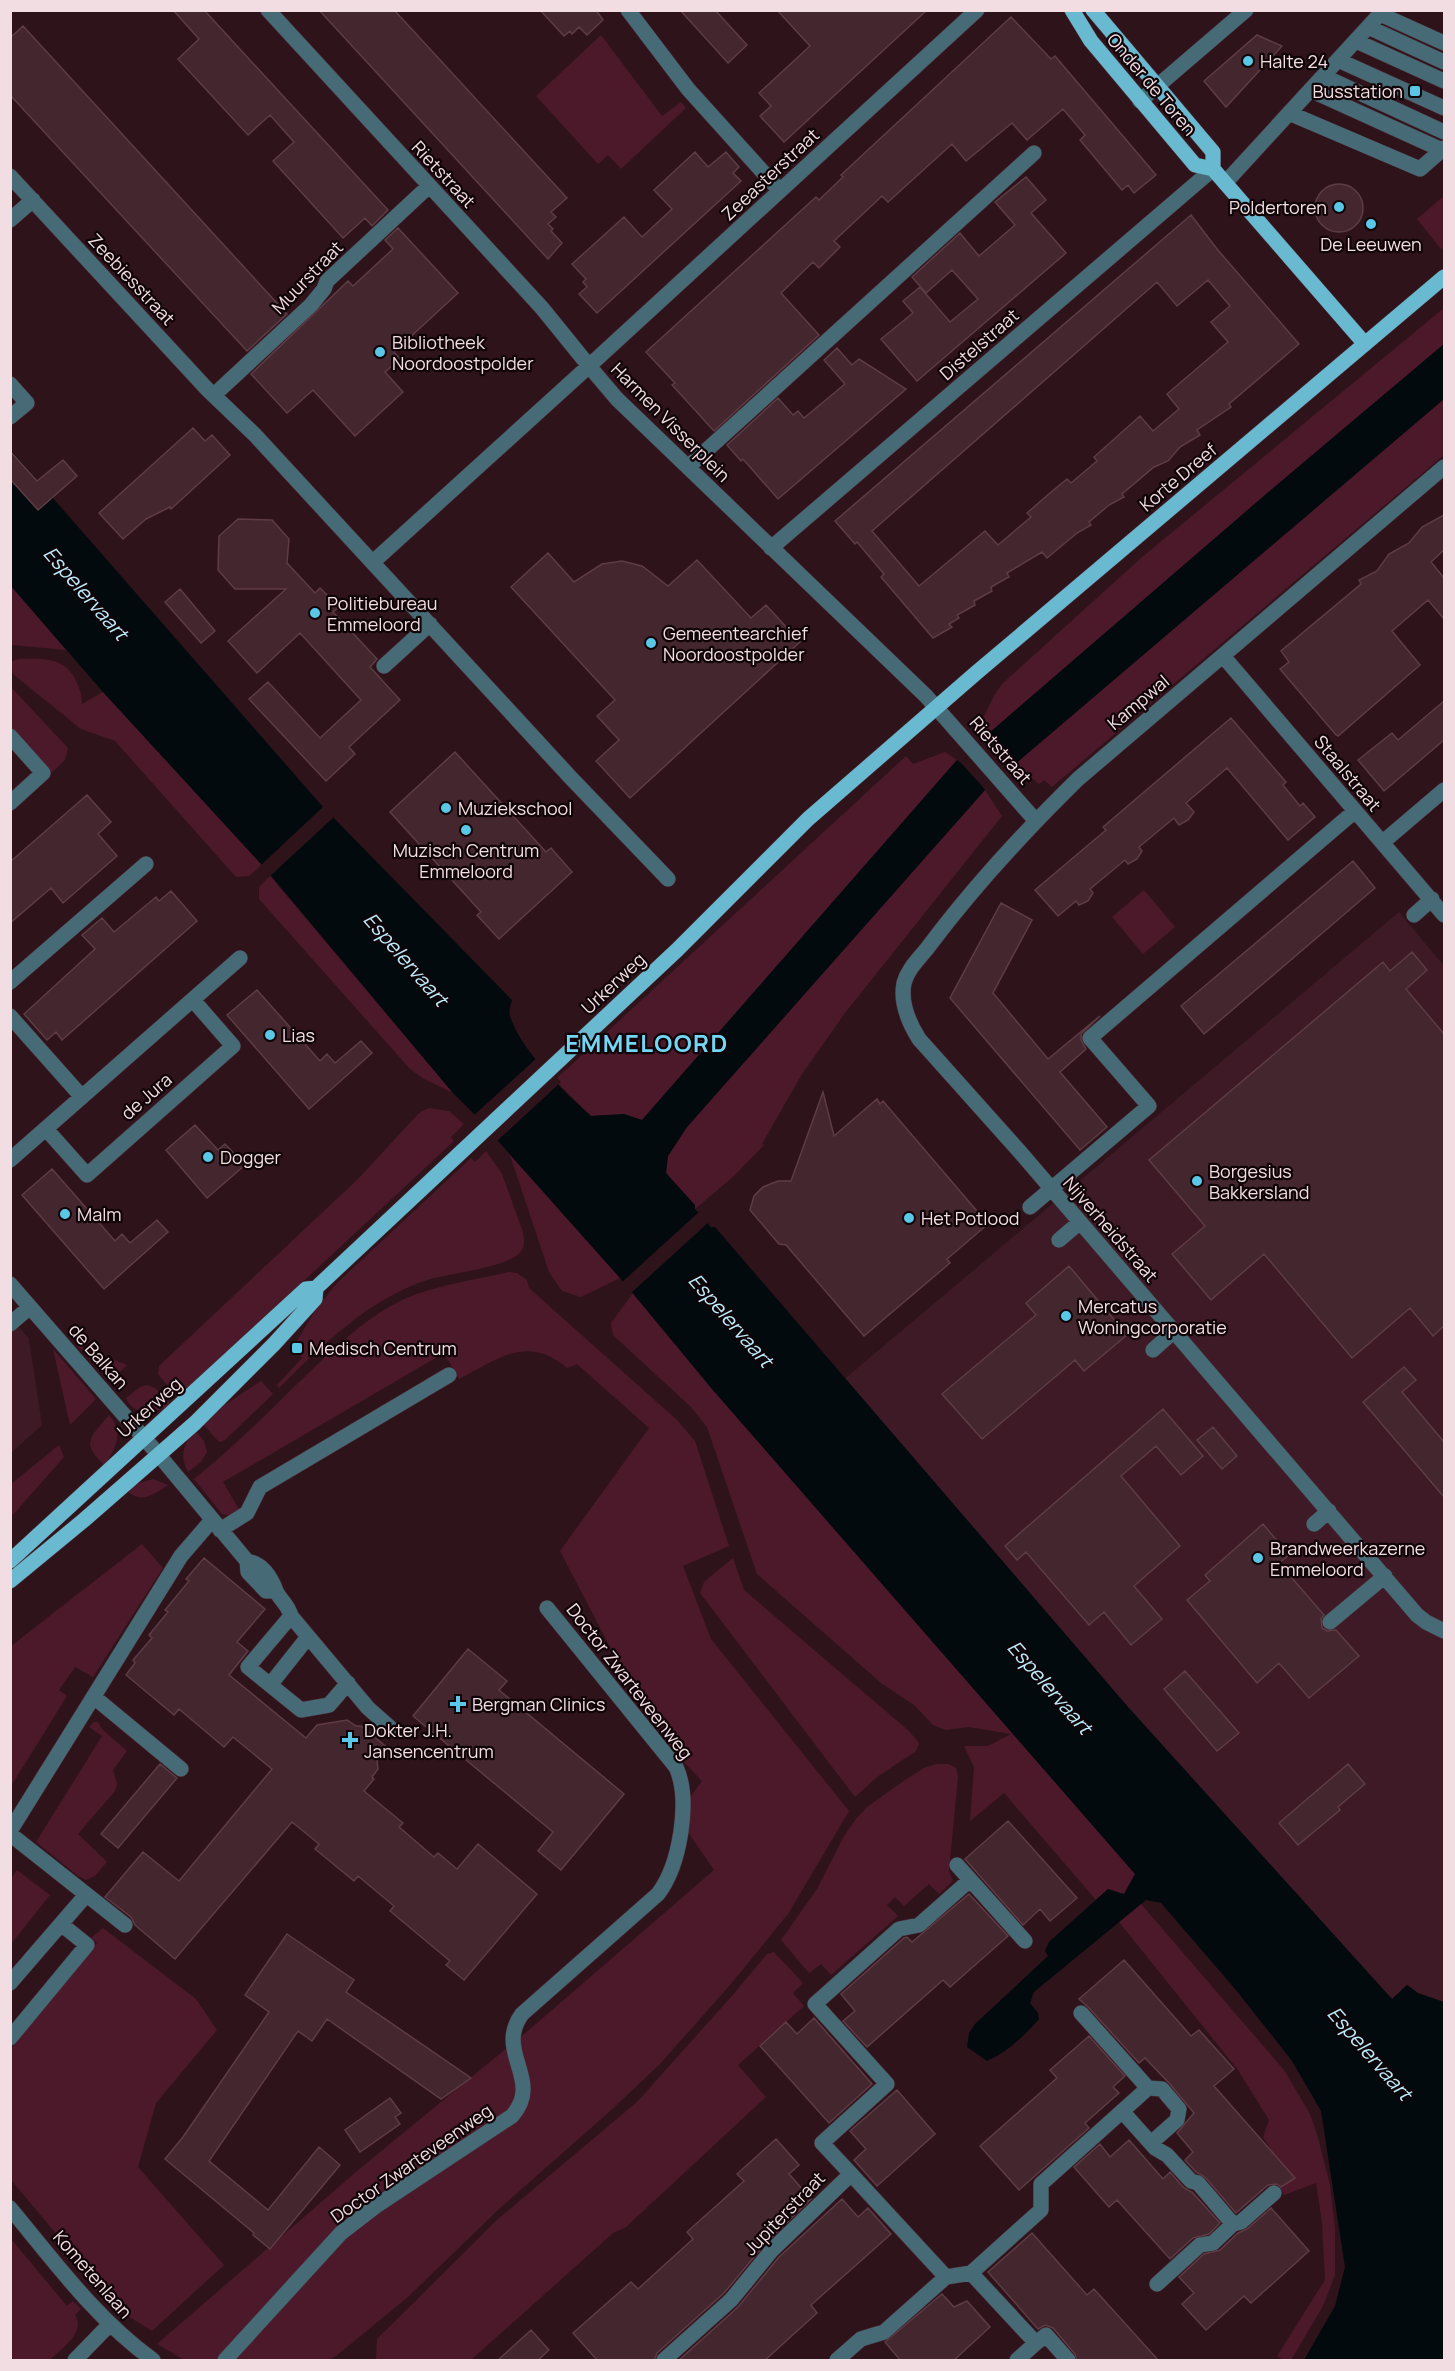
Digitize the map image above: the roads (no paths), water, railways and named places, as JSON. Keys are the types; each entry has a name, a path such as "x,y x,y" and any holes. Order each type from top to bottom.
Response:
{"main road":[{"name":"Onder de Toren","path":"1072,10 1091,41 1195,165 1213,169 1365,344"},
{"name":"Onder de Toren","path":"1093,10 1213,152 1213,169"},
{"name":"Korte Dreef","path":"936,707 1444,277"},
{"name":"Urkerweg","path":"10,1561 306,1289 316,1288 677,950 808,819 936,707"},
{"name":"Urkerweg","path":"10,1581 195,1423 274,1344 315,1299 316,1288"}],"street":[{"name":"Rietstraat","path":"268,10 542,308 589,366"},
{"path":"628,10 688,89 780,191"},
{"name":"Zeeasterstraat","path":"589,366 976,10"},
{"path":"1140,101 1246,10"},
{"path":"1225,183 1380,14 1444,43"},
{"path":"1368,27 1444,62"},
{"path":"1356,41 1444,81"},
{"path":"1338,60 1444,108"},
{"path":"1323,76 1444,132"},
{"path":"1289,112 1420,169 1443,149 1310,90"},
{"path":"687,467 1034,153"},
{"name":"Distelstraat","path":"771,548 1213,169"},
{"name":"Zeebiesstraat","path":"10,176 226,408 298,475 341,522 373,562"},
{"name":"Muurstraat","path":"214,395 311,305 324,289 327,281 429,186"},
{"path":"10,220 33,200"},
{"name":"Harmen Visserplein","path":"373,562 589,366 617,399 936,707"},
{"path":"10,384 27,403 10,417"},
{"name":"Kampwal","path":"904,1003 905,982 912,966 953,913 1036,820 1078,779 1444,467"},
{"path":"373,562 427,616 483,682 668,879"},
{"path":"384,666 427,616"},
{"name":"Staalstraat","path":"1223,656 1346,819 1383,842 1444,915"},
{"name":"Rietstraat","path":"936,707 1036,820"},
{"path":"10,736 43,773 10,802"},
{"path":"1383,842 1444,790"},
{"path":"1030,1207 1149,1106 1090,1038 1346,819"},
{"path":"10,982 146,864"},
{"path":"1414,915 1432,899"},
{"path":"10,1160 240,958"},
{"name":"de Jura","path":"46,1128 87,1174 233,1046 193,1000"},
{"name":"Nijverheidstraat","path":"904,1003 919,1039 1080,1222 1417,1615 1444,1631"},
{"path":"10,1016 82,1097"},
{"path":"1059,1240 1080,1222"},
{"name":"de Balkan","path":"10,1284 158,1454"},
{"path":"10,1324 30,1307"},
{"path":"1153,1350 1174,1331"},
{"path":"125,1925 10,1833 182,1556 216,1525 247,1514 260,1487 449,1375"},
{"path":"158,1454 247,1561 248,1572 266,1591 276,1591 288,1605 291,1616 308,1637 368,1708 394,1731"},
{"path":"1314,1524 1329,1511"},
{"path":"1330,1622 1385,1576"},
{"name":"Doctor Zwarteveenweg","path":"225,2361 341,2233 376,2206 512,2116 521,2103 524,2088 513,2045 514,2025 522,2014 658,1894 670,1873 676,1853 683,1789 676,1767 548,1608"},
{"path":"291,1616 248,1667 302,1710 329,1706 348,1683"},
{"path":"270,1685 308,1637"},
{"path":"94,1696 181,1769"},
{"path":"957,1865 1025,1941"},
{"name":"Jupiterstraat","path":"664,2361 731,2300 772,2250 851,2174 822,2142 887,2084 815,2004 899,1929 919,1925 970,1880"},
{"path":"10,1983 86,1895"},
{"path":"10,2038 87,1945 61,1924"},
{"path":"1081,2013 1148,2088 1162,2089 1179,2109 1177,2120 1151,2143"},
{"path":"837,2361 861,2339 884,2332 946,2277 971,2273 1041,2210 1041,2184 1148,2088"},
{"path":"1122,2111 1151,2143 1167,2155 1191,2181 1198,2183 1233,2224"},
{"path":"851,2174 946,2277"},
{"path":"1157,2284 1200,2245 1213,2243 1233,2224 1241,2222 1274,2193"},
{"name":"Kometenlaan","path":"10,2208 110,2324 153,2361"},
{"path":"971,2273 1036,2343"},
{"path":"75,2361 110,2324"},
{"path":"1017,2361 1046,2335 1068,2361"}],"water":[{"name":"Espelervaart","path":"1444,344 1444,399 1015,764 1011,761 982,786 985,790 687,1127 668,1156 666,1173 1129,1708 1392,1999 1407,1985 1418,1993 1444,2002 1444,2360 1304,2360 1335,2306 1345,2267 1321,2111 1292,2061 1236,1990 1161,1903 1146,1900 1034,1992 1030,2003 1038,2013 1039,2019 1015,2043 987,2061 967,2047 969,2033 975,2024 1048,1956 1045,1951 1049,1942 1108,1889 1124,1894 1135,1874 712,1389 620,1278 453,1093 262,865 103,692 11,586 10,449 323,807 512,1000 510,1014 517,1031 534,1058 557,1084 591,1116 624,1114 642,1120 957,760 961,763 990,738 988,734"}],"place":[{"name":"Halte 24","path":"1248,61"},
{"name":"Busstation","path":"1415,91"},
{"name":"Poldertoren","path":"1339,207"},
{"name":"De Leeuwen","path":"1371,224"},
{"name":"Bibliotheek Noordoostpolder","path":"380,352"},
{"name":"Politiebureau Emmeloord","path":"315,613"},
{"name":"Gemeentearchief Noordoostpolder","path":"651,643"},
{"name":"Muziekschool","path":"446,808"},
{"name":"Muzisch Centrum Emmeloord","path":"466,830"},
{"name":"Lias","path":"270,1035"},
{"name":"Dogger","path":"208,1157"},
{"name":"Borgesius Bakkersland","path":"1197,1181"},
{"name":"Malm","path":"65,1214"},
{"name":"Het Potlood","path":"909,1218"},
{"name":"Mercatus Woningcorporatie","path":"1066,1316"},
{"name":"Medisch Centrum","path":"297,1348"},
{"name":"Brandweerkazerne Emmeloord","path":"1258,1558"},
{"name":"Bergman Clinics","path":"458,1704"},
{"name":"Dokter J.H. Jansencentrum","path":"350,1740"}],"district":[{"name":"EMMELOORD","path":"647,1042"}]}
